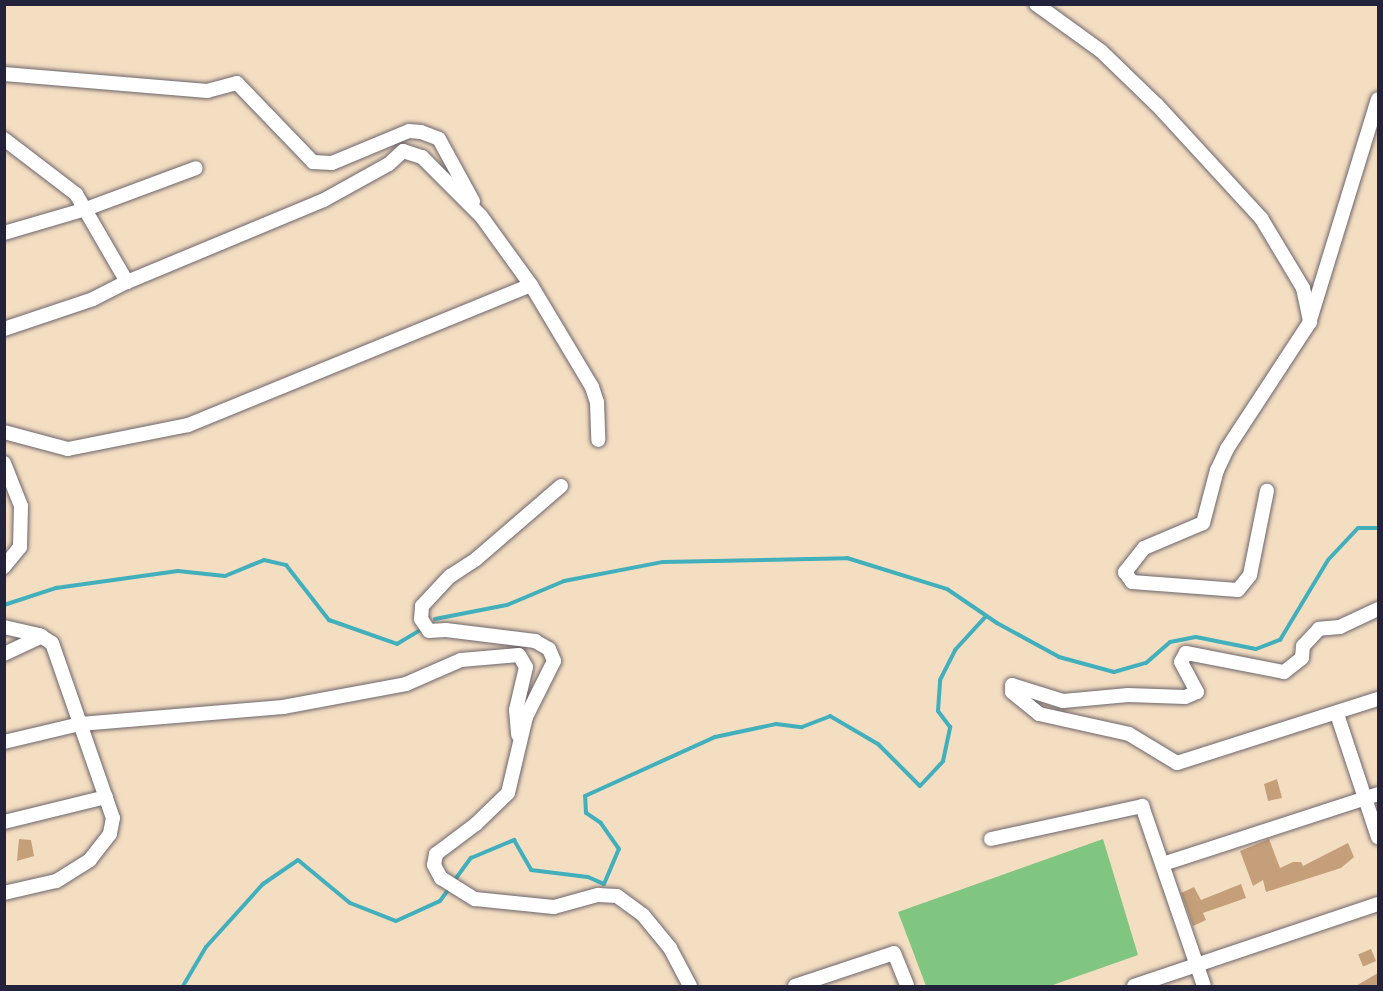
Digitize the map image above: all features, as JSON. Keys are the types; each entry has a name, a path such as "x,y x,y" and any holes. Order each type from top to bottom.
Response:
{"street":[{"path":"1036,4 1101,51 1157,105 1261,218 1304,288 1310,322"},
{"path":"4,74 207,92 237,83 313,162 332,163 409,131 421,132 440,140 481,216 531,285 592,387 597,402 598,440"},
{"path":"1267,491 1250,575 1238,590 1132,582 1125,572 1144,548 1203,524 1217,470 1227,449 1310,322 1378,99"},
{"path":"4,139 76,194 127,282"},
{"path":"4,329 93,299 127,282 324,200 389,165 403,151 423,157 481,216"},
{"path":"4,233 86,209 196,168"},
{"path":"4,432 68,449 188,425 531,285"},
{"path":"4,463 20,547 4,567"},
{"path":"561,486 431,593 422,606 421,619 429,631 492,634 535,641 549,650 554,661 526,717 508,793 476,824 436,854 434,865 441,878 457,890 475,899 554,907 598,896 617,896 643,915 670,948 690,987"},
{"path":"1378,609 1340,627 1319,629 1303,646 1302,658 1284,672 1186,653 1181,662 1197,692 1185,698 1128,695 1063,700 1012,685 1012,692 1039,714 1129,734 1177,763 1337,714 1378,699"},
{"path":"4,627 42,636 52,643 113,818 110,834 90,860 57,881 4,893"},
{"path":"4,654 42,636"},
{"path":"4,742 80,724 283,707 406,684 461,660 519,655 526,667 516,710 519,752"},
{"path":"1337,714 1372,796 1378,837"},
{"path":"1163,864 1372,796"},
{"path":"4,822 106,797"},
{"path":"991,838 1142,806 1204,987"},
{"path":"1134,987 1378,904"},
{"path":"795,987 894,953 907,987"}],"green space":[{"path":"1103,839 1138,955 1050,986 926,986 898,912"}],"building":[{"path":"1277,779 1282,798 1268,801 1264,784"},
{"path":"19,839 31,840 34,856 17,861"},
{"path":"1269,839 1280,868 1293,862 1301,862 1303,866 1348,843 1354,857 1341,868 1266,892 1263,880 1253,886 1240,851"},
{"path":"1241,884 1246,898 1203,913 1206,920 1193,926 1181,893 1194,887 1201,900"},
{"path":"1371,949 1376,961 1363,966 1358,954"},
{"path":"1378,973 1378,985 1354,987"}],"waterway":[{"path":"435,619 507,605 564,581 663,562 847,558 947,589 997,623 1059,657 1114,672 1146,663 1170,642 1196,637 1256,649 1280,640 1328,560 1358,528 1378,528"},
{"path":"4,605 56,588 178,571 225,576 264,560 286,565 329,620 397,644 419,631"},
{"path":"454,881 471,858 514,840 531,870 588,877 604,884 619,849 601,823 586,813 585,796 715,737 776,724 802,727 830,716 878,744 920,786 943,761 950,727 938,711 940,680 955,650 986,616"},
{"path":"183,986 206,947 263,884 298,860 350,903 396,921 440,901 450,887"}]}
